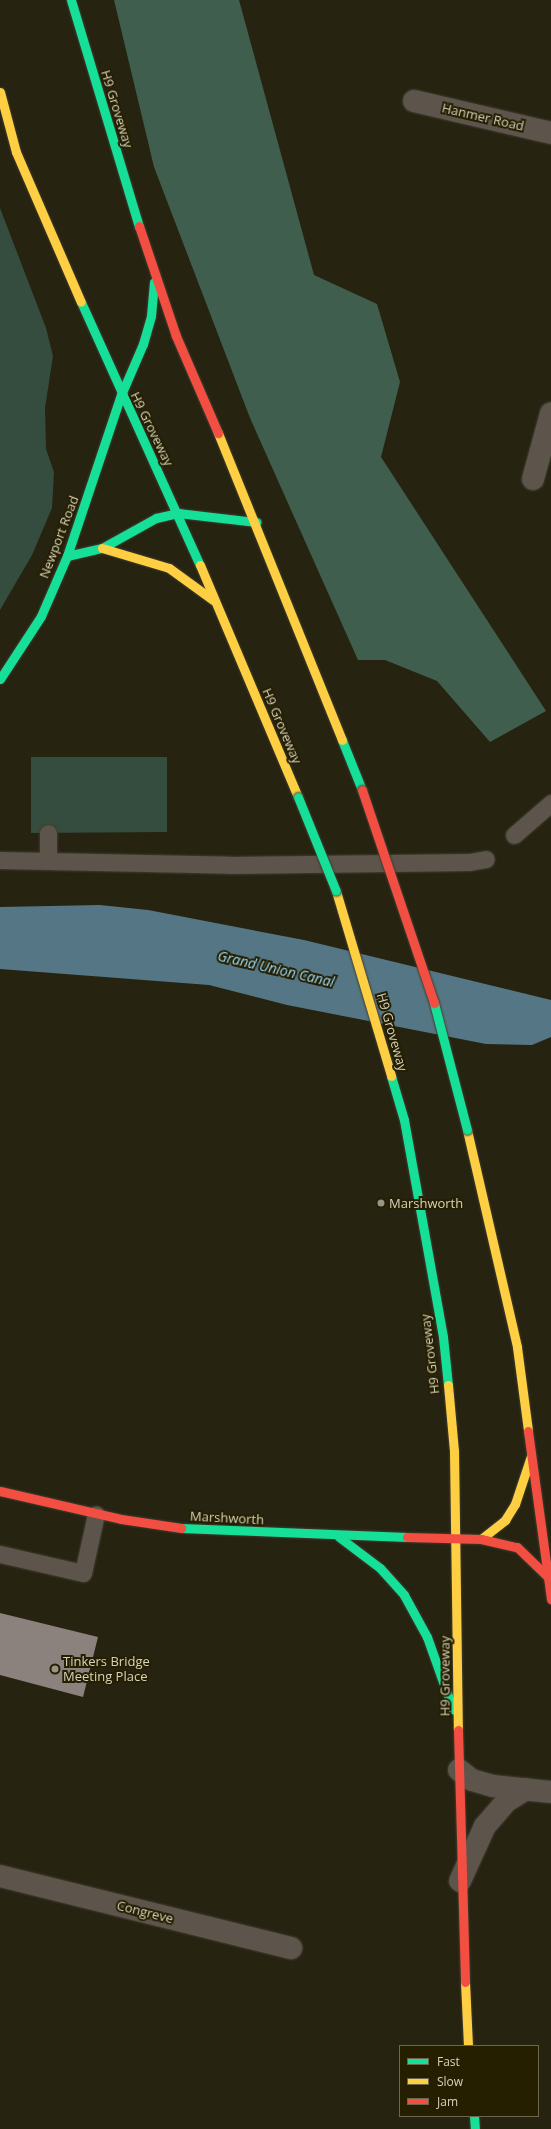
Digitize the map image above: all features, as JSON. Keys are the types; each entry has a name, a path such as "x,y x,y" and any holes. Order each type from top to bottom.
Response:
{"street":[{"name":"H9 Groveway","path":"71,0 154,275 256,522 362,790 428,980 497,1251 533,1451 550,1578 551,1599"},
{"name":"H9 Groveway","path":"0,92 16,152 121,395 178,513 213,600 298,797 336,891 404,1120 443,1336 454,1451 458,1619 460,1881 468,2045"},
{"name":"Hanmer Road","path":"414,101 551,133"},
{"name":"Newport Road","path":"0,679 41,616 67,556 121,395 151,316 154,275"},
{"path":"533,479 549,425"},
{"path":"67,556 102,548 156,518 178,513 256,522"},
{"path":"102,548 169,568 213,600"},
{"path":"481,1539 505,1520 515,1504 533,1451"},
{"name":"Marshworth","path":"0,1490 96,1514 194,1530 339,1537 481,1539 517,1548 531,1557 550,1578"},
{"path":"339,1537 380,1568 404,1595 427,1637 458,1726"},
{"path":"458,1763 472,1780 493,1786 551,1792"},
{"path":"460,1881 485,1826 507,1801 526,1789"},
{"name":"Congreve","path":"0,1876 291,1948"},
{"path":"474,2117 475,2129"}],"lane":[{"path":"514,835 551,803"},
{"path":"48,833 48,861"},
{"path":"0,860 230,865 469,862 486,858"},
{"path":"0,1554 83,1573 96,1514"}],"green space":[{"path":"114,0 239,0 314,275 377,304 400,382 381,457 546,711 490,742 437,681 385,660 358,660 250,418 154,167"},
{"path":"0,208 46,328 53,356 45,408 46,449 54,472 52,508 32,555 0,610"},
{"path":"31,757 167,757 167,832 31,833"}],"water":[{"name":"Grand Union Canal","path":"100,905 148,910 304,940 551,1000 551,1037 532,1045 486,1044 287,1005 209,985 0,969 0,907"}],"building":[{"name":"Tinkers Bridge Meeting Place","path":"0,1613 98,1637 83,1697 0,1675"}],"traffic: fast":[{"path":"71,0 139,226"},
{"path":"0,679 41,616 67,556 121,395 143,344 151,316 154,282"},
{"path":"81,302 200,565"},
{"path":"67,556 102,548 156,518 178,513 256,522"},
{"path":"342,740 362,790"},
{"path":"298,797 336,891"},
{"path":"434,1003 467,1130"},
{"path":"391,1076 404,1120 443,1337 448,1385"},
{"path":"181,1528 407,1537"},
{"path":"339,1537 380,1568 404,1595 427,1637 453,1710"},
{"path":"474,2117 475,2129"}],"traffic: slow":[{"path":"0,92 16,152 81,302"},
{"path":"218,433 342,740"},
{"path":"102,548 169,568 213,600"},
{"path":"200,565 298,797"},
{"path":"336,891 391,1076"},
{"path":"467,1130 517,1347 528,1431"},
{"path":"448,1385 454,1451 458,1730"},
{"path":"481,1539 505,1520 515,1504 531,1456"},
{"path":"465,1982 468,2045"}],"traffic: jam":[{"path":"139,226 176,336 218,433"},
{"path":"362,790 434,1003"},
{"path":"528,1431 551,1599"},
{"path":"0,1491 121,1519 181,1528"},
{"path":"407,1537 481,1539 517,1547 550,1579"},
{"path":"458,1730 465,1982"}],"place":[{"name":"Marshworth","path":"381,1203"},
{"name":"Tinkers Bridge Meeting Place","path":"55,1669"}]}
